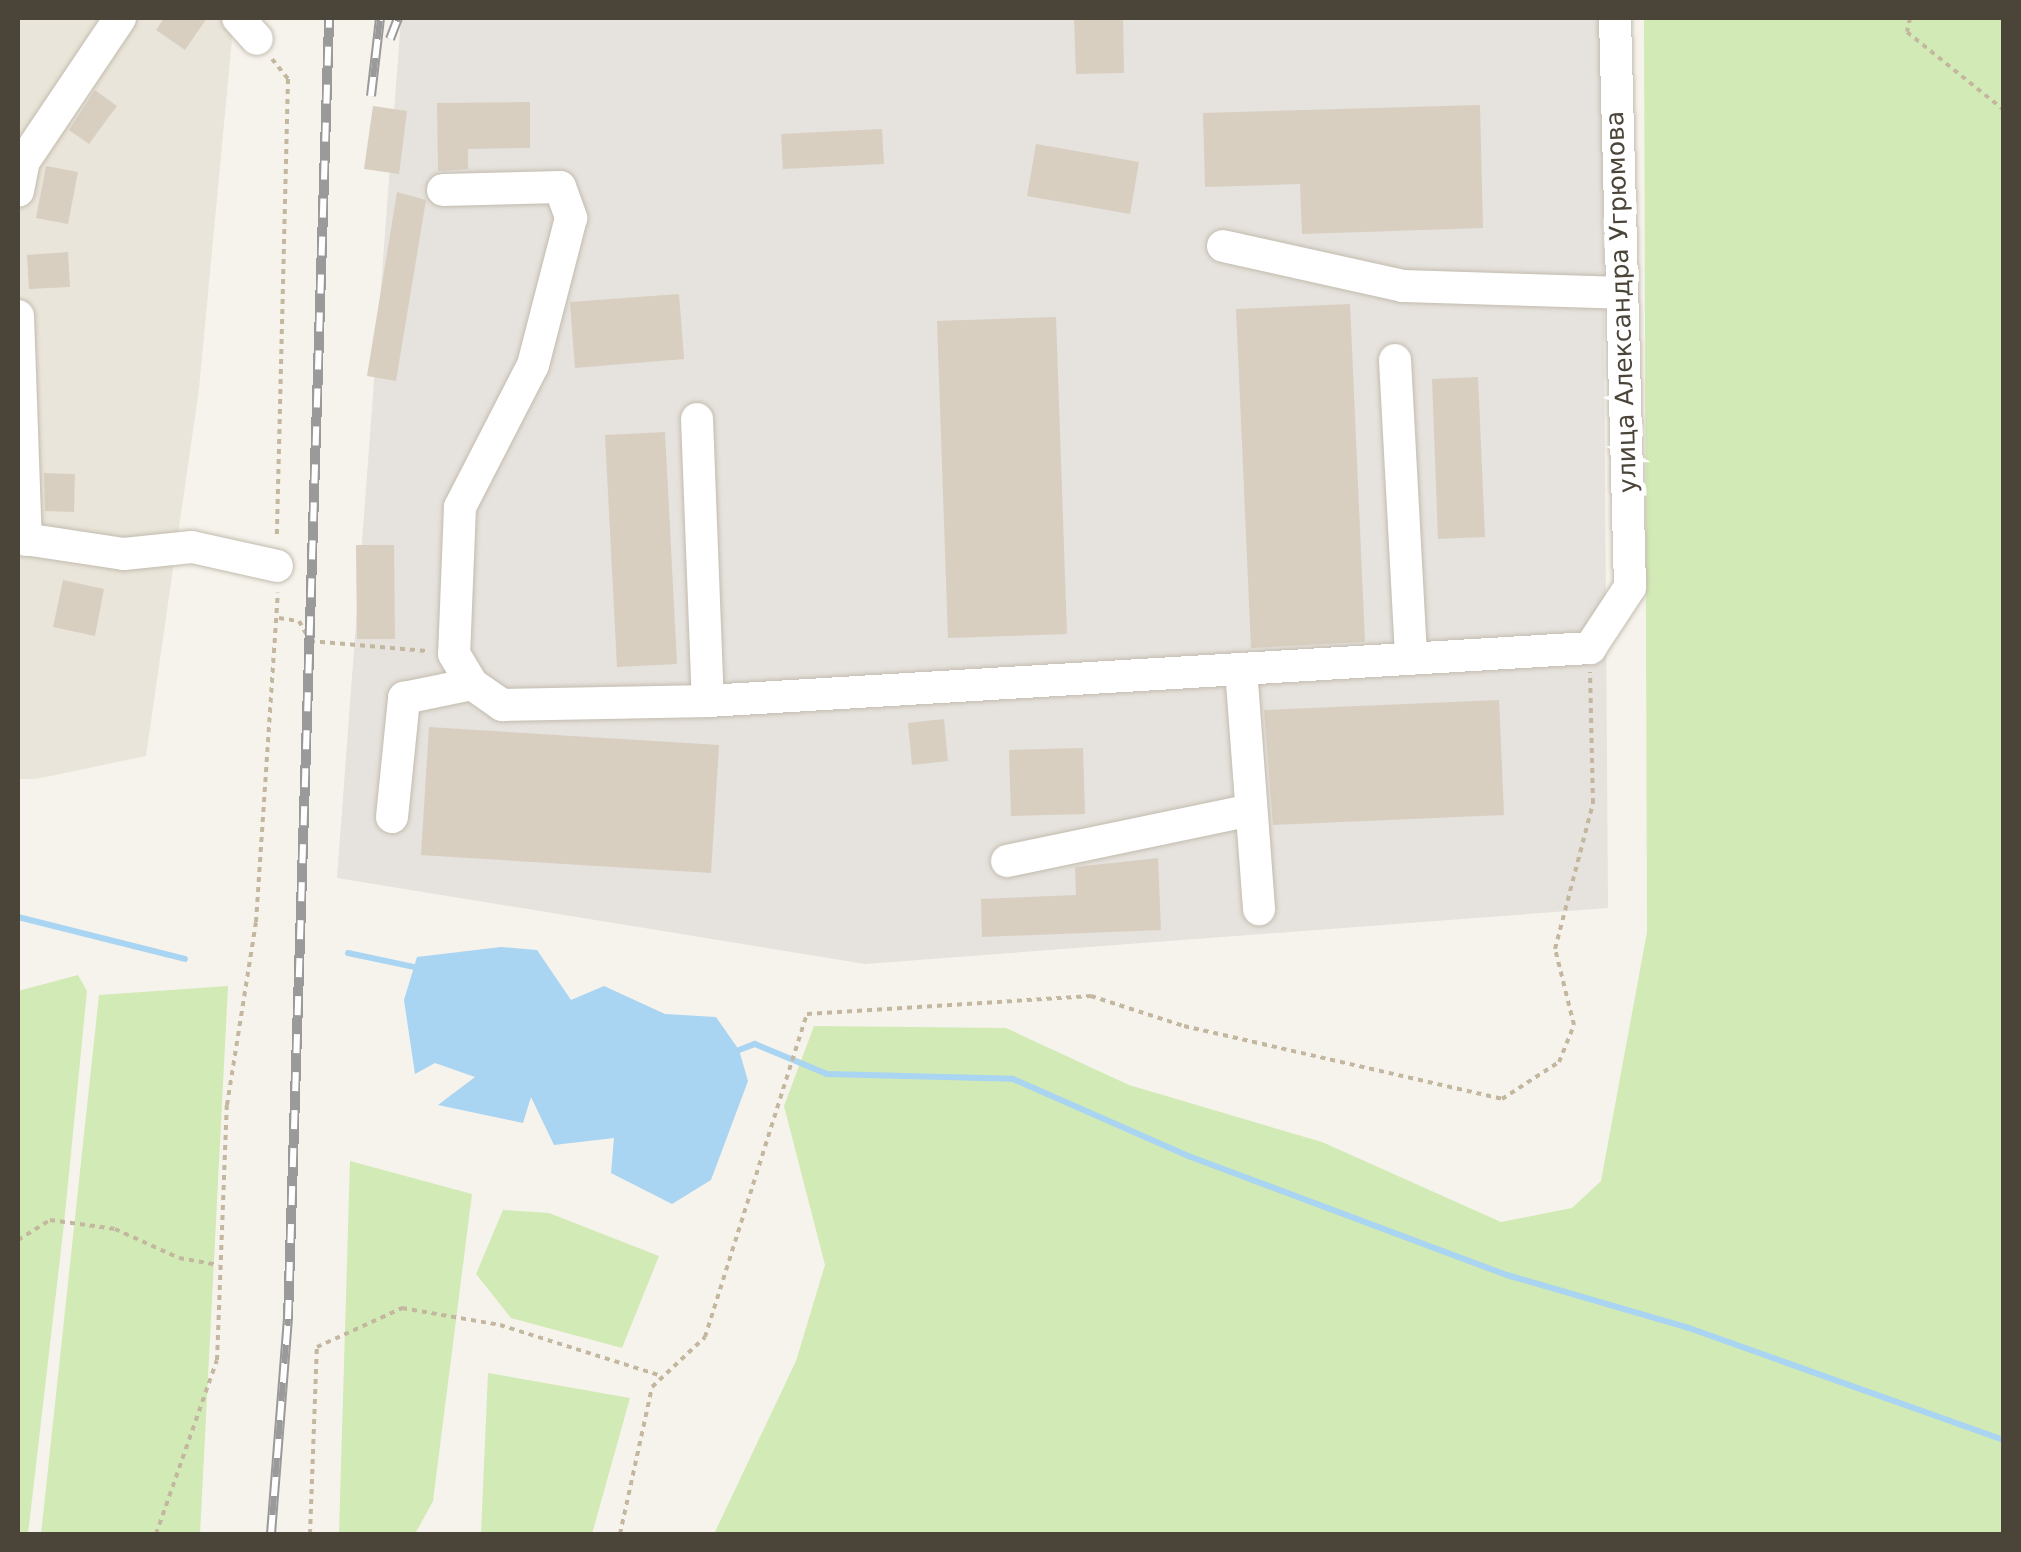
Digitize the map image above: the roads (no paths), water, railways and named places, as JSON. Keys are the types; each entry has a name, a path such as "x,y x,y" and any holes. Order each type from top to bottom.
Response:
{"street":[{"path":"18,191 24,161 120,18"},
{"name":"улица Александра Угрюмова","path":"1410,659 1590,648 1630,588 1614,18"},
{"path":"443,190 560,187 572,218 533,365 460,507 454,654 472,684 502,705 708,701 1410,659 1396,360"},
{"path":"1222,246 1403,286 1622,292"},
{"path":"18,316 22,539 124,554 192,547 277,566"},
{"path":"697,419 708,701"},
{"path":"1241,669 1259,909"},
{"path":"392,817 404,698 472,684"},
{"path":"1007,861 1251,810"}],"water":[{"path":"501,947 537,950 571,1000 604,986 665,1014 716,1017 739,1050 748,1081 711,1180 672,1204 611,1173 614,1138 554,1145 531,1097 523,1123 438,1105 475,1077 435,1063 415,1074 404,1000 417,957"}],"waterway":[{"path":"18,917 185,959"},
{"path":"348,953 414,967"},
{"path":"739,1050 755,1044 827,1074 1013,1079 1191,1157 1507,1275 1689,1328 2004,1440"}],"railway":[{"path":"271,1534 288,1319 329,18"},
{"path":"371,96 380,18"},
{"path":"390,39 398,18"}]}
